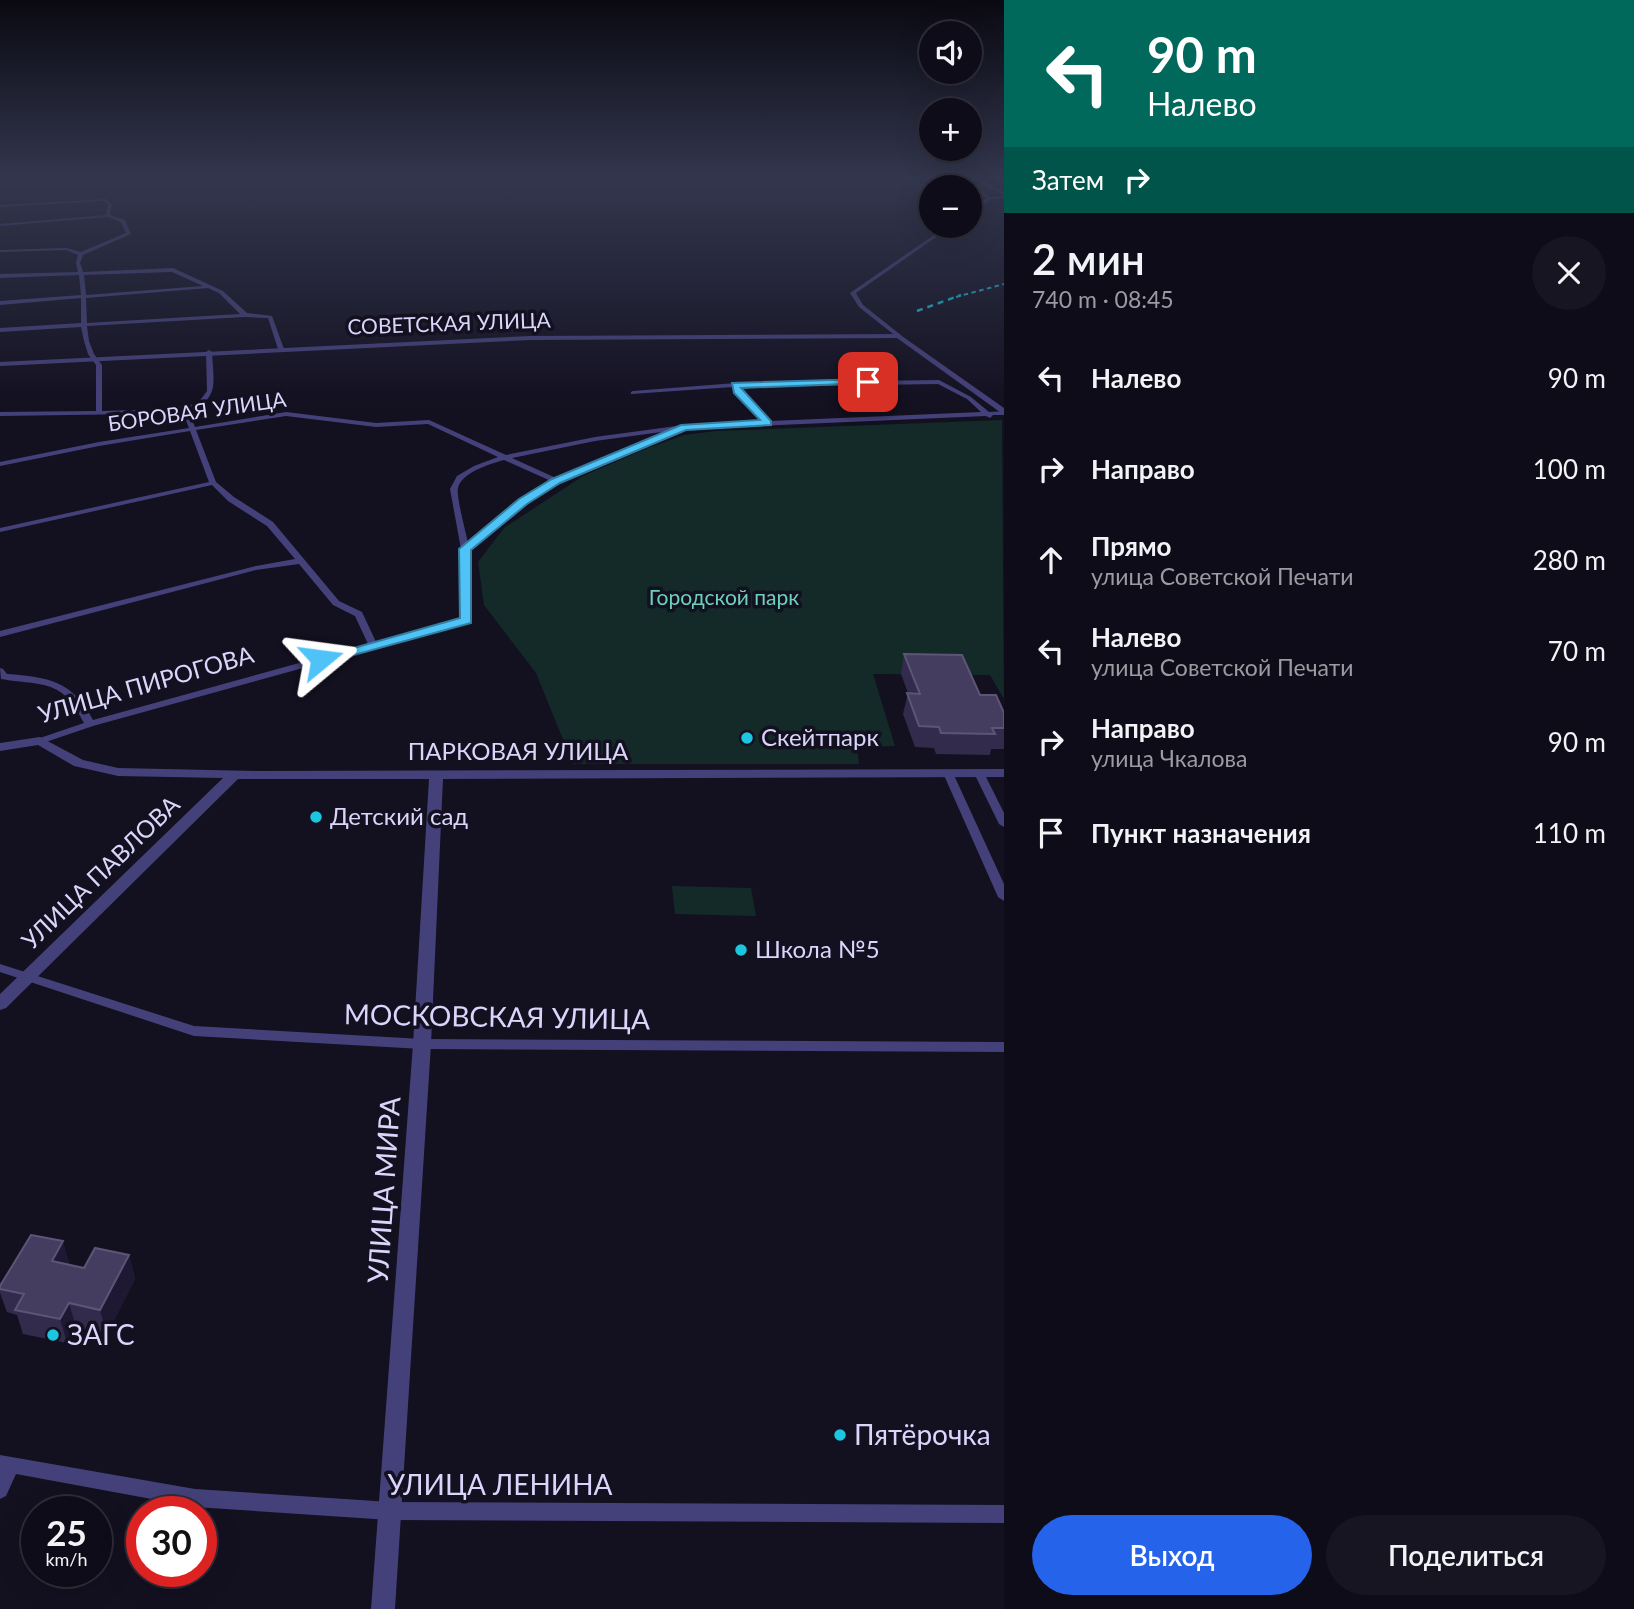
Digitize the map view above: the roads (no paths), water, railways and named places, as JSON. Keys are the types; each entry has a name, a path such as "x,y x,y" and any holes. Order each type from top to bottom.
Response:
{"street":[{"path":"81,255 78,263 83,273 81,298 84,325 92,358 99,365 99,411"},
{"path":"908,255 853,293 861,306 899,336 1004,412"},
{"path":"45,273 78,263"},
{"path":"0,276 173,270 221,292 246,315"},
{"path":"0,303 207,287"},
{"path":"0,330 246,315 270,317 281,349"},
{"name":"СОВЕТСКАЯ УЛИЦА","path":"0,364 209,352 634,335 899,336"},
{"path":"0,414 185,409 200,404 211,391 209,352"},
{"path":"633,393 736,385 939,382 969,398 990,416"},
{"path":"736,385 737,391 768,423"},
{"path":"185,409 213,482 231,499 270,524 336,603 359,614 373,645"},
{"path":"684,427 556,481 523,501 465,549 454,489 460,478 477,467 502,458 595,439 684,427 990,416 1004,412"},
{"name":"БОРОВАЯ УЛИЦА","path":"0,464 286,414 376,425 429,422 556,481"},
{"path":"0,530 213,482"},
{"name":"УЛИЦА ПИРОГОВА","path":"0,747 40,741 90,724 467,620 465,549"},
{"path":"0,634 256,568 300,561"},
{"path":"1,675 56,684 83,706 90,724"},
{"name":"ПАРКОВАЯ УЛИЦА","path":"40,741 79,763 107,771 234,775 1004,773"},
{"path":"948,773 1004,897"},
{"path":"979,773 1004,824"},
{"name":"УЛИЦА ПАВЛОВА","path":"0,1004 234,775"},
{"name":"УЛИЦА МИРА","path":"383,1609 422,1044 436,775"},
{"name":"МОСКОВСКАЯ УЛИЦА","path":"0,968 194,1031 422,1044 1004,1047"},
{"path":"0,1490 6,1465"},
{"name":"УЛИЦА ЛЕНИНА","path":"6,1465 195,1498 390,1511 1004,1514"}],"railway":[{"path":"956,297 1004,284"},
{"path":"917,311 961,295"}],"place":[{"name":"Скейтпарк","path":"747,738"},
{"name":"Детский сад","path":"316,817"},
{"name":"Школа №5","path":"741,950"},
{"name":"ЗАГС","path":"53,1335"},
{"name":"Пятёрочка","path":"840,1435"}],"park label":[{"name":"Городской парк","path":"724,598"}]}
